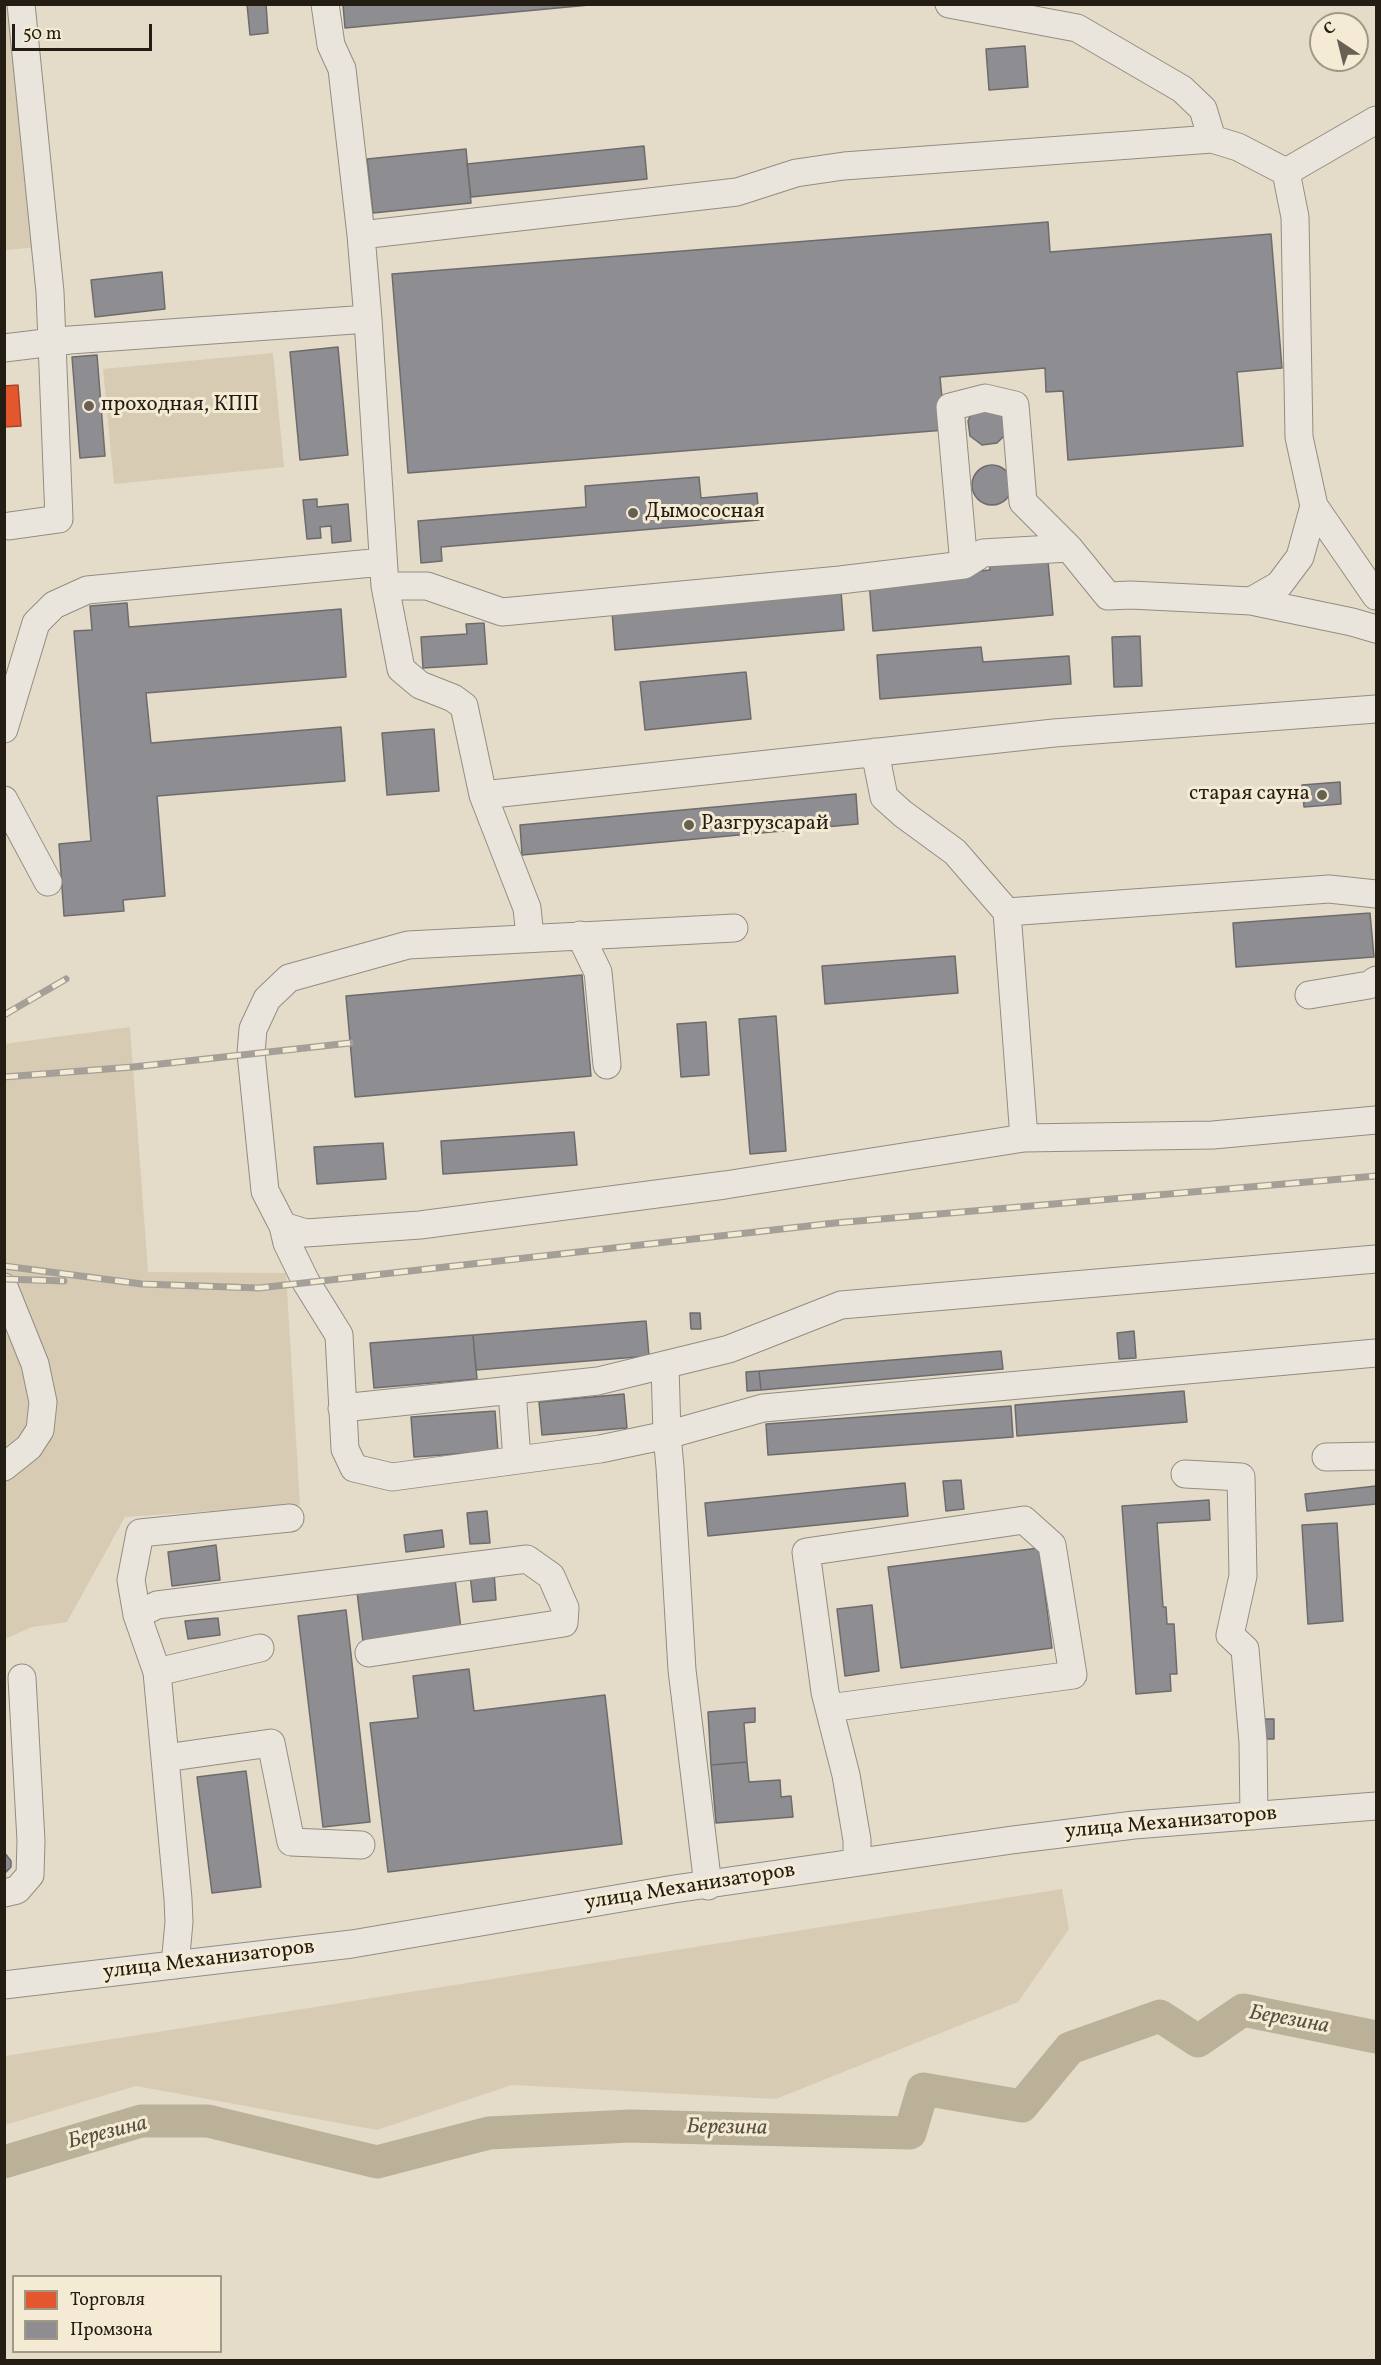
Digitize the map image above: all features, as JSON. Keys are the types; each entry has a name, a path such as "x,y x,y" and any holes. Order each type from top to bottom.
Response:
{"street":[{"path":"9,526 59,519 50,292 21,4"},
{"path":"326,4 331,45 342,69 361,235 384,574 401,669 420,685 453,698 464,706 483,795 526,909 530,937"},
{"path":"949,4 1077,28 1182,88 1203,109 1212,138"},
{"path":"1286,172 1377,120"},
{"path":"361,235 737,192 796,173 844,166 1212,138 1238,147 1286,172"},
{"path":"1286,172 1294,217 1299,437 1314,506 1377,596"},
{"path":"4,348 70,340 368,319"},
{"path":"964,565 950,407 985,398 1015,405 1023,502 1069,548 1107,596 1131,595 1251,602 1377,629"},
{"path":"1251,602 1279,585 1300,557 1314,506"},
{"path":"4,729 36,623 54,605 87,590 384,574 502,612 840,580 964,565 983,553 1069,548"},
{"path":"483,795 1054,733 1377,708"},
{"path":"875,752 884,797 903,814 956,852 1007,912 1024,1138"},
{"path":"4,800 48,882"},
{"path":"1007,912 1329,889 1377,894"},
{"path":"734,928 408,945 289,978 267,999 252,1029 251,1053 265,1191 283,1226 287,1243 306,1282 339,1335 345,1449 354,1468 392,1477 600,1449 667,1435 763,1408 1377,1353"},
{"path":"580,935 598,972 607,1065"},
{"path":"1309,995 1369,986 1377,980"},
{"path":"283,1226 306,1233 420,1225 725,1185 1024,1138 1213,1135 1377,1120"},
{"path":"342,1408 598,1381 729,1349 841,1305 1377,1259"},
{"path":"4,1287 35,1364 43,1402 40,1430 29,1447 4,1467"},
{"path":"665,1365 667,1435 682,1671 708,1886"},
{"path":"512,1390 517,1460"},
{"path":"1326,1457 1377,1456"},
{"path":"1185,1474 1241,1477 1243,1576 1230,1635 1245,1649 1253,1742 1254,1816"},
{"path":"175,1965 179,1923 178,1899 157,1672 137,1615 131,1580 140,1533 290,1518"},
{"path":"829,1708 1073,1675 1052,1545 1024,1520 806,1552 829,1708 846,1774 857,1840 857,1862"},
{"path":"137,1615 157,1605 527,1559 551,1576 565,1608 564,1623 369,1653"},
{"path":"157,1672 260,1648"},
{"path":"4,1893 17,1890 30,1875 31,1841 22,1678"},
{"path":"165,1758 271,1743 291,1842 361,1845"},
{"name":"улица Механизаторов","path":"4,1985 352,1944 674,1889 1134,1825 1377,1806"}],"shaded area":[{"path":"5,5 28,5 51,246 5,250"},
{"path":"273,353 284,467 114,484 103,369"},
{"path":"130,1027 148,1272 286,1273 300,1505 125,1517 67,1622 32,1627 5,1639 4,1044"},
{"path":"1062,1889 1069,1929 1018,2002 776,2099 512,2085 377,2130 136,2086 5,2125 5,2056"}],"building: Торговля":[{"path":"18,385 21,426 4,427 4,386"}],"building: Промзона":[{"path":"247,4 266,4 268,33 250,35"},
{"path":"343,4 600,4 345,28"},
{"path":"1025,46 1028,87 989,90 986,49"},
{"path":"644,146 647,179 471,197 467,164"},
{"path":"466,149 471,203 373,213 367,159"},
{"path":"1048,222 1050,252 1271,234 1282,368 1237,372 1243,446 1068,460 1063,391 1046,392 1045,368 940,377 945,430 408,473 392,274"},
{"path":"162,272 165,309 95,317 91,280"},
{"path":"338,347 348,455 300,460 290,352"},
{"name":"проходная, КПП","path":"97,355 105,456 80,458 72,357"},
{"path":"992,407 1003,413 1006,434 997,443 982,445 970,436 968,421 971,414"},
{"path":"992,465 1006,471 1012,485 1006,499 992,505 978,499 972,485 978,471"},
{"name":"Дымососная","path":"699,477 701,498 757,493 759,520 441,547 442,561 421,563 418,521 586,507 585,486"},
{"path":"317,499 317,507 348,504 351,541 332,543 331,526 320,527 321,538 307,539 303,500"},
{"path":"1047,551 1053,615 873,631 869,581 990,570 989,556"},
{"path":"841,591 844,630 615,650 612,612"},
{"path":"127,603 129,627 341,609 346,677 146,693 151,743 341,727 345,781 157,796 165,896 123,900 124,911 64,916 59,844 91,841 74,631 92,630 90,606"},
{"path":"484,623 487,664 423,668 421,637 467,634 466,624"},
{"path":"1140,636 1142,686 1114,687 1112,637"},
{"path":"981,647 983,662 1069,656 1071,684 880,699 877,655"},
{"path":"746,672 751,719 645,730 640,682"},
{"path":"434,729 439,791 387,795 382,733"},
{"name":"старая сауна","path":"1340,782 1341,804 1304,807 1302,785"},
{"name":"Разгрузсарай","path":"856,794 858,824 522,855 520,825"},
{"path":"1370,913 1374,957 1236,967 1233,923"},
{"path":"955,956 958,993 825,1004 822,966"},
{"path":"582,975 591,1076 355,1097 346,996"},
{"path":"776,1016 786,1151 750,1154 739,1019"},
{"path":"706,1022 709,1075 681,1077 677,1024"},
{"path":"574,1132 577,1165 443,1174 441,1141"},
{"path":"383,1143 386,1179 317,1184 314,1147"},
{"path":"690,1313 700,1313 701,1329 691,1329"},
{"path":"646,1321 649,1356 476,1370 473,1335"},
{"path":"1134,1331 1136,1358 1119,1359 1117,1333"},
{"path":"473,1335 477,1379 374,1388 370,1343"},
{"path":"1001,1351 1003,1369 761,1390 759,1371"},
{"path":"759,1371 761,1390 747,1391 746,1372"},
{"path":"1184,1391 1187,1422 1017,1436 1015,1405"},
{"path":"624,1394 627,1428 542,1435 539,1402"},
{"path":"1011,1406 1013,1437 768,1455 766,1424"},
{"path":"495,1411 498,1451 414,1457 411,1417"},
{"path":"961,1480 964,1509 946,1511 943,1481"},
{"path":"905,1483 908,1516 708,1536 705,1503"},
{"path":"1376,1486 1376,1504 1307,1511 1305,1494"},
{"path":"1209,1500 1210,1520 1157,1523 1163,1607 1166,1607 1167,1624 1174,1624 1177,1674 1170,1674 1171,1691 1136,1694 1122,1506"},
{"path":"487,1511 490,1543 470,1544 467,1513"},
{"path":"1337,1523 1343,1621 1308,1624 1302,1525"},
{"path":"442,1530 444,1547 406,1552 404,1535"},
{"path":"216,1545 220,1580 172,1586 168,1552"},
{"path":"1039,1548 1052,1648 901,1668 888,1567"},
{"path":"494,1572 496,1600 473,1602 470,1574"},
{"path":"455,1579 461,1629 363,1642 357,1592"},
{"path":"872,1605 879,1671 845,1676 837,1609"},
{"path":"346,1610 370,1822 323,1827 298,1616"},
{"path":"218,1618 220,1635 188,1639 185,1621"},
{"path":"469,1669 474,1711 605,1695 622,1844 388,1872 370,1723 418,1718 413,1676"},
{"path":"755,1708 755,1722 744,1723 747,1762 711,1765 708,1712"},
{"path":"1265,1719 1274,1719 1274,1739 1265,1739"},
{"path":"747,1762 749,1782 780,1780 781,1797 791,1796 793,1817 716,1823 711,1765"},
{"path":"246,1771 261,1887 212,1893 197,1777"},
{"path":"4,1852 11,1861 11,1867 4,1874"}],"waterway":[{"name":"Березина","path":"4,2162 141,2121 208,2121 377,2162 489,2133 630,2126 910,2133 923,2089 1022,2106 1070,2048 1160,2016 1198,2041 1243,2010 1376,2037"}],"railway":[{"path":"4,1015 66,979"},
{"path":"4,1077 133,1067 350,1043"},
{"path":"4,1266 142,1284 259,1288 835,1223 1376,1176"},
{"path":"4,1279 64,1281"}],"place":[{"name":"проходная, КПП","path":"89,406"},
{"name":"Дымососная","path":"633,513"},
{"name":"старая сауна","path":"1322,795"},
{"name":"Разгрузсарай","path":"689,825"}]}
